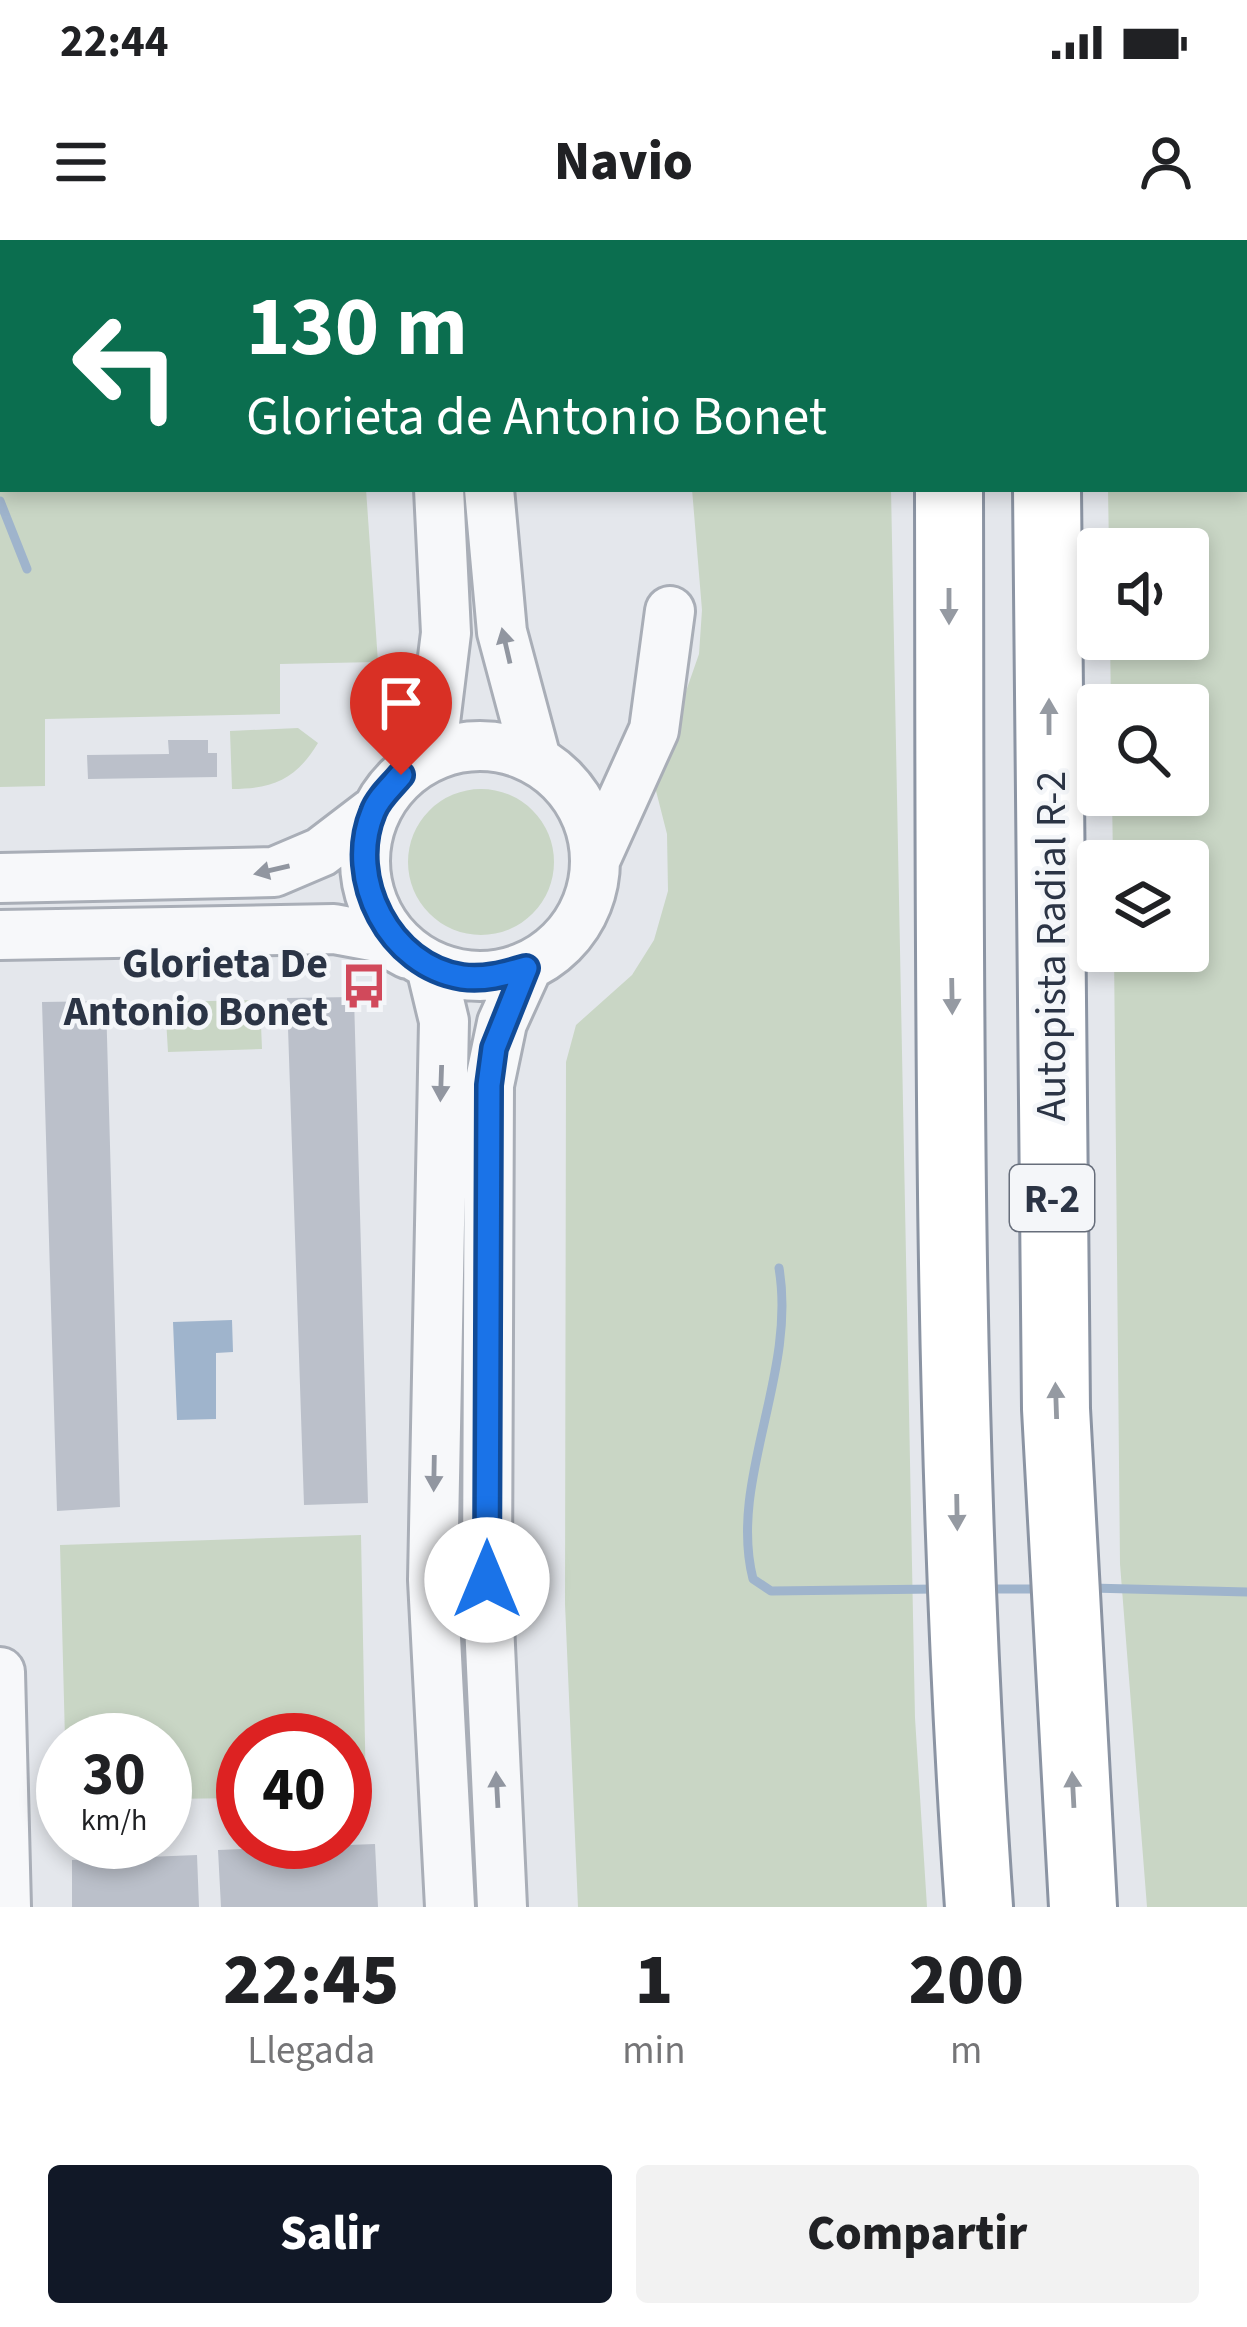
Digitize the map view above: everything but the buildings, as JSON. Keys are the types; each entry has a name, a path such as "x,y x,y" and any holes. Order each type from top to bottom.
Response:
{"highway":[{"name":"R-2","path":"949,492 952,1333 960,1634 979,1907"},
{"name":"Autopista Radial R-2","path":"1047,492 1055,1386 1083,1907"}],"street":[{"path":"431,755 446,633 439,492"},
{"path":"489,492 502,632 536,759"},
{"path":"0,935 334,928 376,937 462,977 495,977 526,968 555,950 578,923 592,892 596,858 654,730 670,611"},
{"path":"0,878 274,872 321,852 372,812 401,775 431,755 483,746 536,759 578,798 596,858"},
{"path":"372,812 364,854 370,893 385,926 419,960 444,1021 433,1580 450,1907"},
{"path":"502,1907 487,1580 489,1085 494,1048 526,968"},
{"path":"0,1672 6,1907"}],"green space":[{"path":"0,492 366,492 378,662 280,664 280,714 45,719 45,786 0,787"},
{"path":"692,492 891,492 915,1718 927,1907 578,1907 565,1604 566,1062 576,1025 632,975 654,940 668,891 667,834 654,783 699,654 702,610"},
{"path":"1108,492 1247,492 1247,1907 1147,1907 1120,1564 1114,972 1209,972 1209,840 1113,840 1112,816 1209,816 1209,684 1111,684 1110,660 1209,660 1209,528 1109,528"},
{"path":"298,728 318,743 301,765 272,784 232,789 230,731"},
{"path":"481,789 509,794 533,810 549,834 554,862 549,890 533,914 509,930 481,935 453,930 429,914 413,890 408,862 413,834 429,810 453,794"},
{"path":"260,1000 262,1049 168,1052 165,1002"},
{"path":"361,1535 364,1713 216,1713 216,1798 192,1799 192,1713 64,1713 60,1545"}],"water":[{"path":"232,1320 233,1352 216,1353 216,1419 177,1420 173,1322"}],"waterway":[{"path":"0,501 27,569"},
{"path":"779,1268 779,1348 749,1504 753,1579 771,1591 936,1589"},
{"path":"1091,1588 1247,1592"},
{"path":"989,1589 1044,1589"}],"place":[{"name":"Glorieta De Antonio Bonet","path":"364,986"}],"route":[{"path":"401,775 372,812 364,854 370,893 385,926 408,953 431,968 462,977 495,977 526,968 509,1000 494,1048 489,1085 487,1580"}]}
